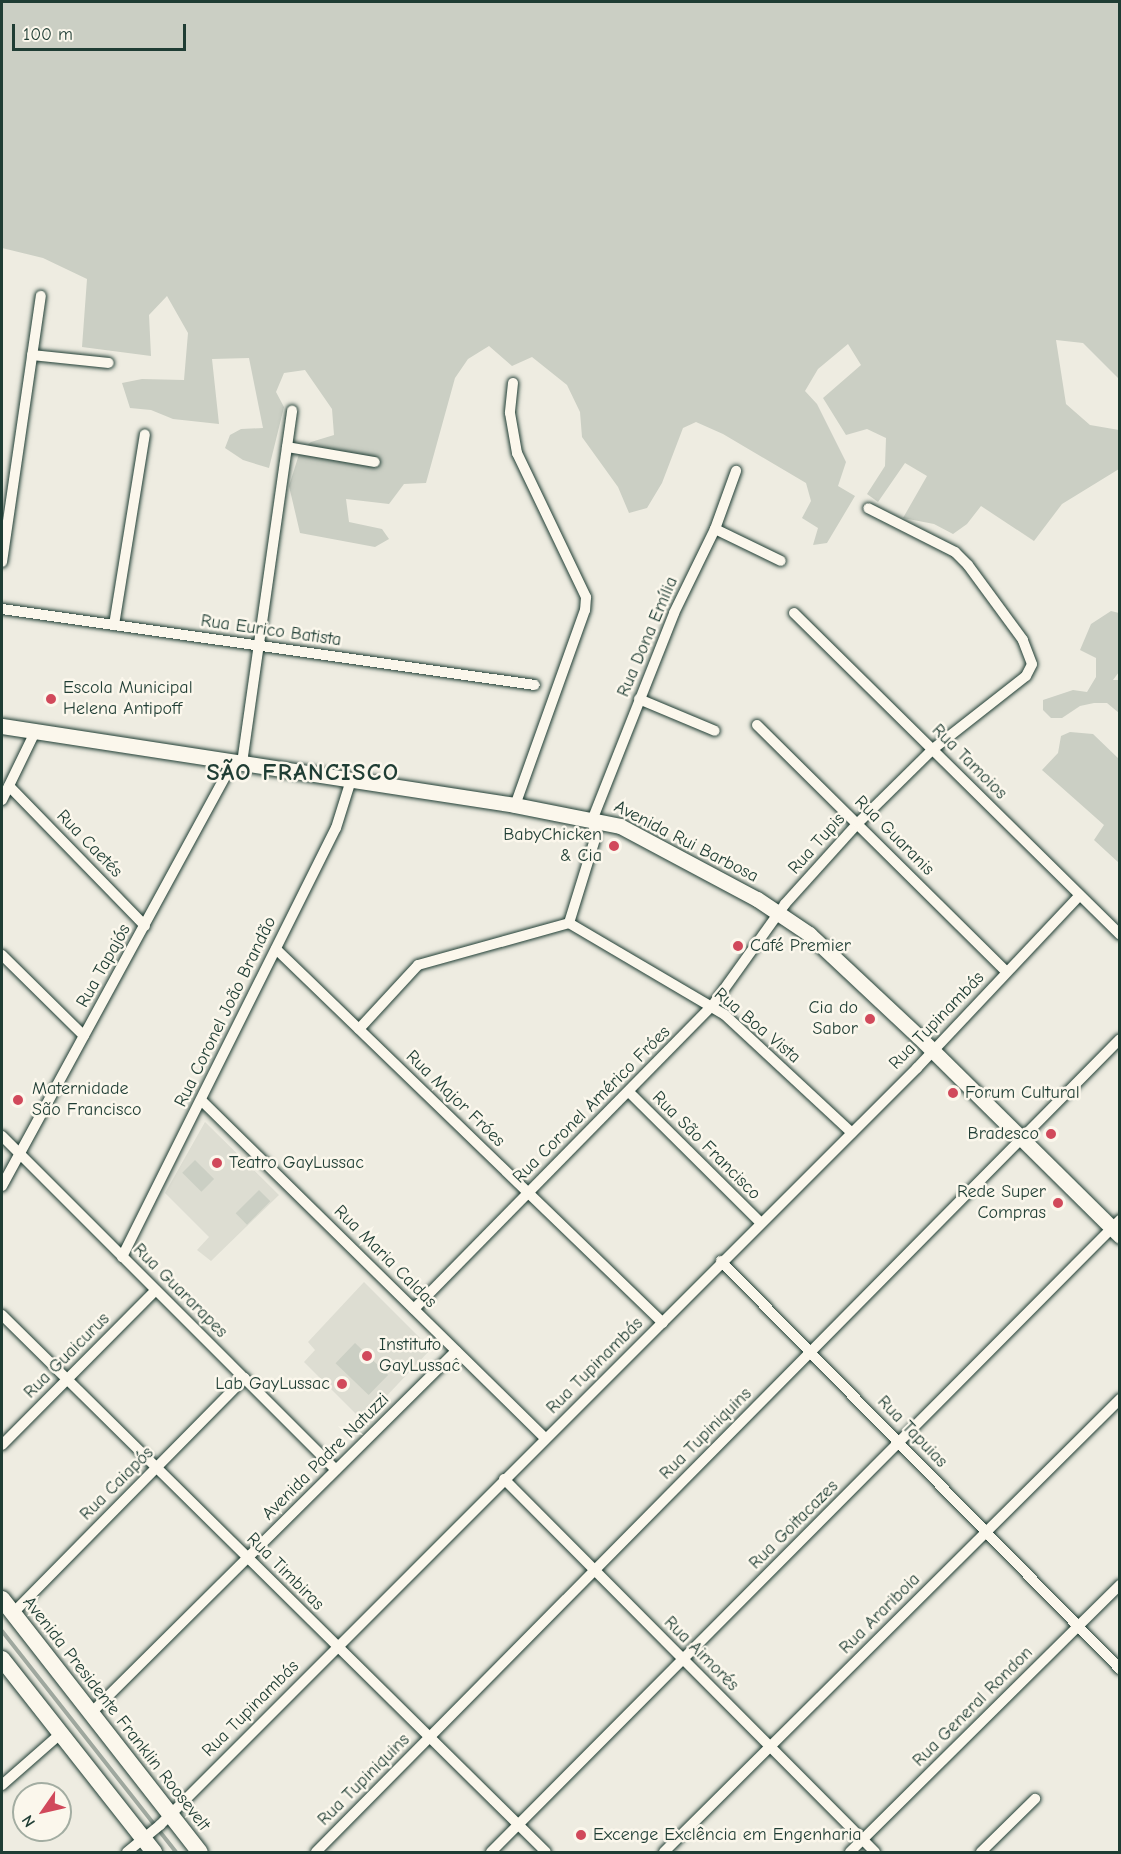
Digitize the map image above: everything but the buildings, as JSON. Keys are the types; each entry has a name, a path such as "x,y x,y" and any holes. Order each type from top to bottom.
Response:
{"main road":[{"name":"Avenida Rui Barbosa","path":"2,726 515,805 593,818 620,826 778,912 835,956 1021,1138 1117,1228"},
{"name":"Avenida Presidente Franklin Roosevelt","path":"2,1599 91,1713 165,1820 200,1852"},
{"path":"2,1659 149,1842"}],"street":[{"path":"2,562 41,296"},
{"path":"32,355 109,363"},
{"path":"513,383 510,422 517,453 586,597 585,610 515,805"},
{"path":"238,763 259,646 292,411"},
{"path":"114,625 146,434"},
{"path":"287,447 375,462"},
{"name":"Rua Dona Emília","path":"569,922 595,839 593,818 674,613 715,529 736,471"},
{"name":"Rua Tupis","path":"778,912 858,823 933,749 1026,676 1032,664 1030,654 955,552 868,508"},
{"path":"715,529 782,561"},
{"name":"Rua Eurico Batista","path":"2,609 535,685"},
{"name":"Rua Tamoios","path":"794,613 1119,934"},
{"path":"639,699 715,731"},
{"name":"Rua Guaranis","path":"757,724 1007,972"},
{"path":"2,800 35,732"},
{"name":"Rua Tapajós","path":"2,1186 238,763"},
{"name":"Rua Coronel João Brandão","path":"123,1257 336,828 351,780"},
{"name":"Rua Caetés","path":"9,786 145,926"},
{"name":"Rua Tupinambás","path":"127,1852 149,1842 165,1820 337,1646 933,1051 1079,896"},
{"name":"Rua Coronel Américo Fróes","path":"414,1309 712,1006 778,912"},
{"path":"358,1029 418,964 569,922"},
{"name":"Rua Boa Vista","path":"569,922 712,1006 852,1133"},
{"name":"Rua Major Fróes","path":"276,949 663,1323"},
{"path":"2,955 84,1036"},
{"name":"Rua Tupiniquins","path":"316,1852 1119,1039"},
{"name":"Rua São Francisco","path":"629,1092 760,1222"},
{"name":"Rua Maria Caldas","path":"201,1100 545,1438"},
{"name":"Rua Guararapes","path":"2,1136 336,1470"},
{"name":"Rua Goitacazes","path":"491,1852 898,1442 1117,1228"},
{"name":"Rua Tapuias","path":"722,1261 1119,1669"},
{"name":"Rua Guaicurus","path":"2,1445 156,1290"},
{"name":"Rua Timbiras","path":"2,1316 546,1852"},
{"name":"Avenida Padre Natuzzi","path":"91,1713 456,1351"},
{"name":"Rua Caiapós","path":"12,1613 244,1378"},
{"name":"Rua Arariboia","path":"664,1852 1119,1399"},
{"name":"Rua Aimorés","path":"504,1479 875,1852"},
{"name":"Rua General Rondon","path":"850,1852 1119,1585"},
{"path":"2,1785 60,1734"},
{"path":"981,1852 1035,1799"}],"shaded area":[{"path":"2,2 1119,2 1119,379 1083,343 1056,340 1066,404 1090,425 1119,430 1119,469 1062,504 1034,541 981,506 967,524 953,534 934,524 903,518 927,476 905,463 878,502 867,494 885,466 886,438 867,429 846,435 823,398 861,365 848,344 818,369 805,391 817,404 846,462 838,486 855,496 827,543 813,545 818,528 802,518 811,501 806,483 723,434 696,422 683,428 662,483 647,508 629,513 618,487 582,437 580,412 567,385 532,357 512,366 489,346 468,359 455,378 426,483 404,484 389,504 346,499 349,522 382,529 389,539 375,547 300,533 289,486 300,451 311,442 334,435 332,409 305,370 284,373 276,392 284,407 269,468 243,460 225,448 230,435 241,429 263,428 249,358 212,359 219,424 173,419 151,410 130,408 122,383 142,379 184,380 188,333 167,296 149,315 151,356 82,347 87,279 43,258 2,248"},
{"path":"1111,611 1119,613 1119,672 1113,680 1119,680 1119,713 1107,703 1094,703 1080,706 1062,718 1051,718 1043,710 1043,700 1073,690 1087,692 1096,677 1096,658 1080,650 1091,624"},
{"path":"1070,732 1093,734 1119,759 1119,863 1094,840 1104,825 1042,770 1058,753 1061,736"},
{"path":"205,1122 279,1195 211,1261 197,1250 209,1237 165,1193"},
{"path":"195,1160 214,1179 201,1192 182,1173"},
{"path":"259,1190 270,1201 247,1225 236,1213"},
{"name":"Instituto GayLussac","path":"364,1282 431,1349 363,1421 304,1362 315,1350 308,1342"},
{"path":"355,1343 388,1375 369,1395 336,1363"}],"waterway":[{"path":"2,1631 176,1852"}],"place":[{"name":"Escola Municipal Helena Antipoff","path":"51,699"},
{"name":"BabyChicken & Cia","path":"614,846"},
{"name":"Café Premier","path":"738,946"},
{"name":"Cia do Sabor","path":"870,1019"},
{"name":"Forum Cultural","path":"953,1093"},
{"name":"Maternidade São Francisco","path":"18,1100"},
{"name":"Bradesco","path":"1051,1134"},
{"name":"Teatro GayLussac","path":"217,1163"},
{"name":"Rede Super Compras","path":"1058,1203"},
{"name":"Instituto GayLussac","path":"367,1356"},
{"name":"Lab GayLussac","path":"342,1384"},
{"name":"Excenge Exclência em Engenharia","path":"581,1835"}],"district":[{"name":"SÃO FRANCISCO","path":"303,773"}]}
